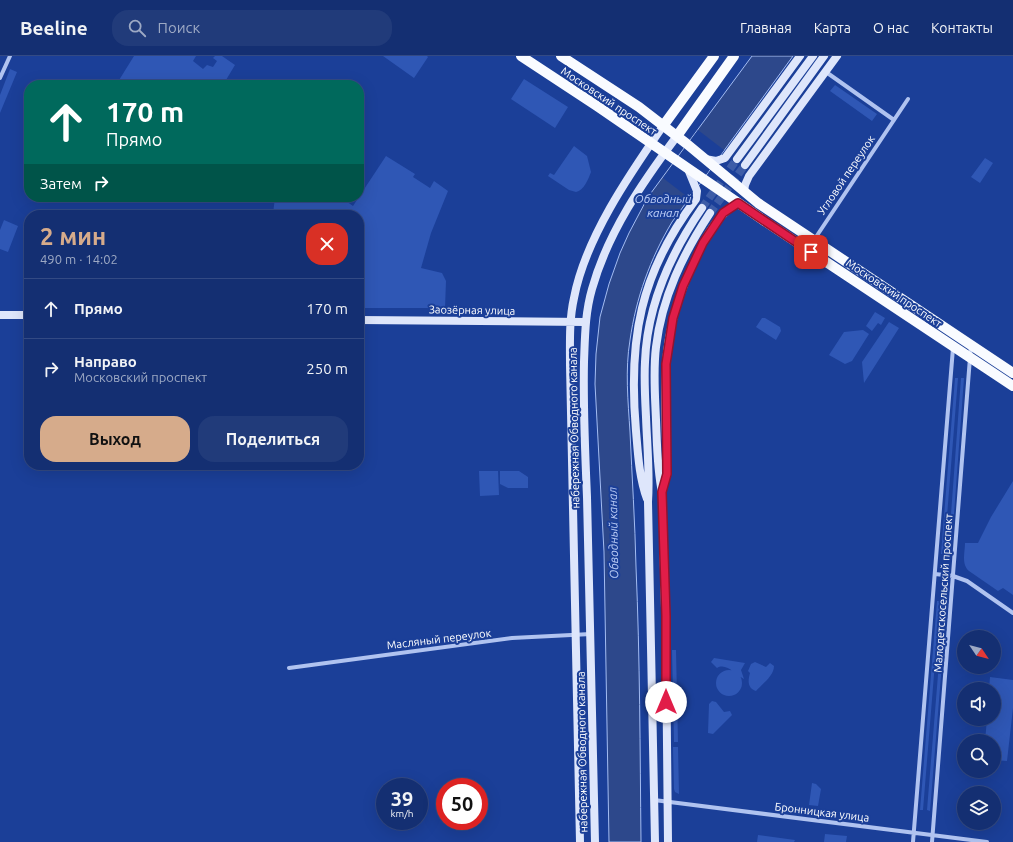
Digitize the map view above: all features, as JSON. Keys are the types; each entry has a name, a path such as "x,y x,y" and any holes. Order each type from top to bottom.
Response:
{"main road":[{"name":"Московский проспект","path":"521,56 675,161 1013,386"},
{"name":"Московский проспект","path":"561,56 639,107 711,162 758,203 1013,373"},
{"name":"набережная Обводного канала","path":"580,842 570,359 571,322 574,298 577,284 594,240 614,203 663,126 714,56"},
{"name":"набережная Обводного канала","path":"595,842 591,634 584,409 585,322 591,290 606,250 628,207 664,153 734,56"},
{"path":"711,162 723,159 727,156 800,56"},
{"path":"737,159 813,56"},
{"path":"745,165 824,56"},
{"path":"744,191 749,176 837,56"},
{"path":"648,502 642,485 635,418 634,377 638,324 653,272 668,240 696,199 696,188 688,169"},
{"path":"662,492 667,474 666,364 673,318 683,286 703,243 723,213 738,203"},
{"path":"654,842 648,502 649,485 645,372 649,327 658,294 671,261 686,232 702,208"},
{"path":"668,842 666,624 662,492 658,474 654,379 655,358 658,330 666,297 679,265 710,213"},
{"path":"0,315 24,315"},
{"name":"Заозёрная улица","path":"364,320 585,322"}],"street":[{"path":"0,78 10,56"},
{"path":"825,71 894,120"},
{"name":"Угловой переулок","path":"814,240 908,99"},
{"name":"Малодетскосельский проспект","path":"932,842 971,345"},
{"name":"Малодетскосельский проспект","path":"913,842 953,346"},
{"path":"935,574 953,576 967,581 1013,612"},
{"name":"Масляный переулок","path":"289,668 512,638 591,634"},
{"name":"Бронницкая улица","path":"654,800 987,842"}],"shaded area":[{"path":"134,56 196,56 193,61 203,69 207,65 213,67 217,61 213,58 215,56 222,56 235,65 226,80 119,80"},
{"path":"383,56 427,56 428,57 414,78"},
{"path":"10,69 17,72 0,113 0,95"},
{"path":"524,79 568,107 555,128 511,99"},
{"path":"835,85 877,114 872,121 830,91"},
{"path":"574,146 587,156 591,172 583,187 576,192 569,190 548,176 550,173 554,175"},
{"path":"386,156 415,174 413,177 430,188 434,181 448,191 431,233 421,268 442,273 446,281 445,308 364,308 364,210 273,210 274,202 347,202 353,206 356,202 364,202 364,189"},
{"path":"985,158 993,163 980,183 971,177"},
{"path":"4,220 18,226 8,252 0,249 0,230"},
{"path":"875,312 885,318 881,325 878,323 872,331 866,326"},
{"path":"762,318 765,318 780,327 781,331 776,340 756,327"},
{"path":"889,322 899,328 864,383 862,362"},
{"path":"863,330 869,334 852,361 845,364 829,355 844,332"},
{"path":"955,378 958,378 944,554 941,554"},
{"path":"961,378 964,378 951,555 948,555"},
{"path":"479,471 498,471 499,495 480,496"},
{"path":"500,471 519,471 528,477 528,488 508,488 500,484"},
{"path":"1013,481 1013,595 1003,588 998,591 969,571 965,565 964,558 965,543 978,543 991,517"},
{"path":"937,601 940,601 923,810 920,810"},
{"path":"944,601 947,602 930,811 927,810"},
{"path":"672,650 676,650 678,742 674,742"},
{"path":"714,658 745,663 741,670 744,679 727,668 717,668 711,662"},
{"path":"755,662 766,667 770,663 774,666 770,676 756,691 750,686 750,673 748,671 751,664"},
{"path":"729,670 738,674 742,683 738,692 729,696 720,692 716,683 720,674"},
{"path":"990,677 1013,680 1013,708 1007,761 1001,761 1001,734 986,734 986,726 1001,726 1001,682 990,682"},
{"path":"712,701 716,702 724,712 730,711 732,715 713,734 708,733 709,704"},
{"path":"673,747 678,747 679,794 675,792 674,789"},
{"path":"812,783 816,784 821,789 818,806 809,805"},
{"path":"825,834 847,836 846,842 824,842"},
{"path":"758,835 795,840 794,842 757,842"}],"water":[{"name":"Обводный канал","path":"752,56 793,56 672,222 664,236 640,294 628,351 627,386 634,516 640,704 641,842 609,842 604,552 595,384 596,354 600,317 609,284 620,253 648,197"}],"pier":[{"path":"698,130 724,150 689,198 663,178"}],"tunnel":[{"path":"702,208 737,159"},
{"path":"710,213 745,165"}],"route":[{"path":"666,702 666,616 662,492 667,474 665,380 670,332 683,286 696,256 710,231 723,213 738,203 811,252"}]}
